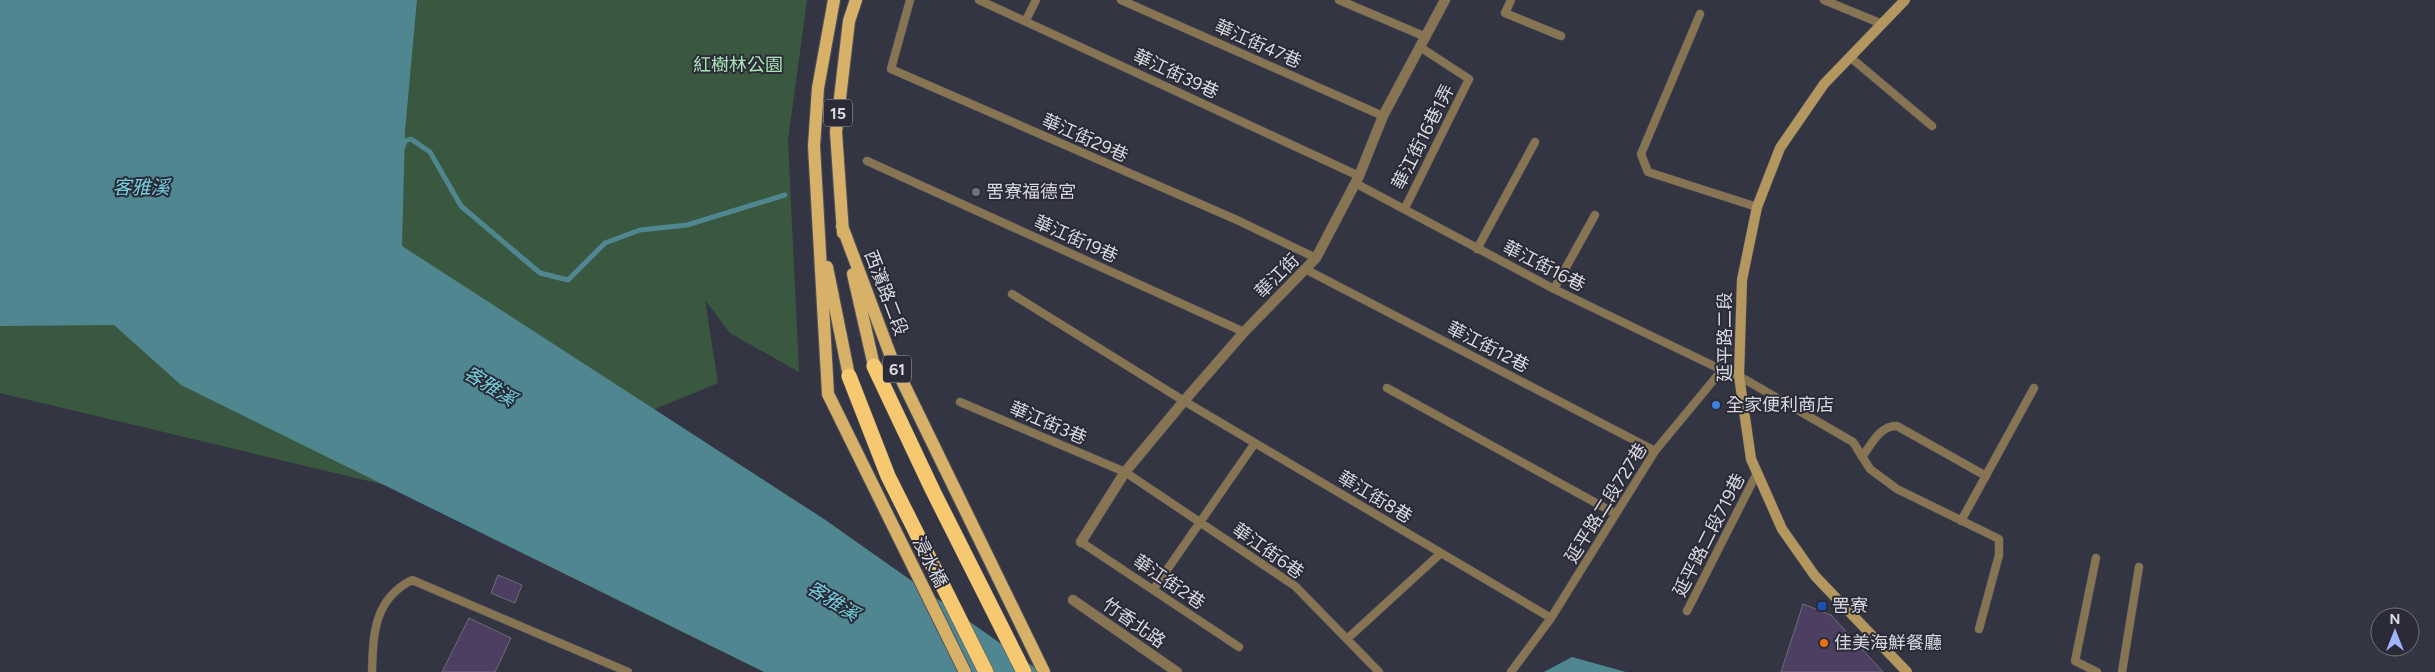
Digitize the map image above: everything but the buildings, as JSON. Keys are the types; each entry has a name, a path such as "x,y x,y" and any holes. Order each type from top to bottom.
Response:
{"highway":[{"name":"浸水橋","path":"874,366 933,491 1024,672"},
{"name":"浸水橋","path":"849,376 888,476 986,672"}],"main road":[{"name":"15","path":"834,0 818,88 814,146 817,223 849,376"},
{"name":"西濱路二段","path":"856,0 849,21 836,132 842,226 874,366"},
{"name":"浸水橋","path":"817,223 828,394 965,672"},
{"name":"西濱路二段","path":"842,226 893,362 965,506 1044,672"}],"street":[{"name":"華江街","path":"1081,542 1125,472 1244,332 1316,258 1357,179 1383,116 1446,0"},
{"name":"延平路二段","path":"1905,0 1824,84 1780,148 1757,207 1742,280 1739,376 1751,459 1782,529 1815,576 1907,672"},
{"name":"竹香北路","path":"1073,600 1177,672"}],"lane":[{"name":"華江街29巷","path":"910,0 891,69 1229,217 1316,258"},
{"name":"華江街39巷","path":"979,0 1026,20 1357,179"},
{"path":"1026,20 1036,0"},
{"name":"華江街47巷","path":"1121,0 1383,116"},
{"path":"1339,0 1426,37"},
{"path":"1511,0 1505,13 1561,36"},
{"path":"1824,0 1882,24"},
{"path":"1700,14 1640,154 1648,172 1757,207"},
{"name":"華江街16巷1弄","path":"1405,208 1469,79 1420,47"},
{"path":"1850,57 1932,126"},
{"path":"1477,249 1535,142"},
{"name":"華江街19巷","path":"867,161 1244,332"},
{"name":"華江街16巷","path":"1357,179 1477,249 1554,289 1722,370"},
{"path":"1554,289 1596,215"},
{"name":"華江街12巷","path":"1306,270 1655,451"},
{"name":"華江街8巷","path":"1012,294 1184,401 1551,618"},
{"path":"1722,370 1739,376 1853,442 1870,469 1897,489 1999,539 1999,555 1979,629"},
{"name":"延平路二段727巷","path":"1511,672 1551,618 1655,451 1722,370"},
{"path":"1387,388 1616,514"},
{"path":"1962,521 2034,388"},
{"name":"華江街3巷","path":"960,402 1125,472"},
{"path":"1862,457 1883,430 1889,426 1897,426 1986,476"},
{"path":"1153,590 1255,443"},
{"name":"華江街6巷","path":"1125,472 1295,586 1379,672"},
{"name":"延平路二段719巷","path":"1687,610 1757,473"},
{"name":"華江街2巷","path":"1081,542 1239,647"},
{"path":"1347,639 1442,554"},
{"path":"2096,558 2075,661 2097,672"},
{"path":"2122,672 2138,567"},
{"path":"372,672 373,645 379,614 389,596 398,587 412,580 628,672"}],"green space":[{"name":"紅樹林公園","path":"0,0 807,0 788,140 799,372 730,333 705,300 718,383 585,438 398,488 0,393"}],"water":[{"name":"客雅溪","path":"0,0 417,0 405,131 402,246 824,519 1041,672 764,672 181,385 114,325 0,326"},
{"path":"1572,657 1626,672 1544,672"}],"waterway":[{"path":"403,147 405,141 411,139 430,152 461,206 540,273 568,280 605,243 640,230 687,225 785,195"}],"place":[{"name":"罟寮福德宮","path":"976,192"},
{"name":"全家便利商店","path":"1716,405"},
{"name":"罟寮","path":"1822,606"},
{"name":"佳美海鮮餐廳","path":"1824,643"}]}
